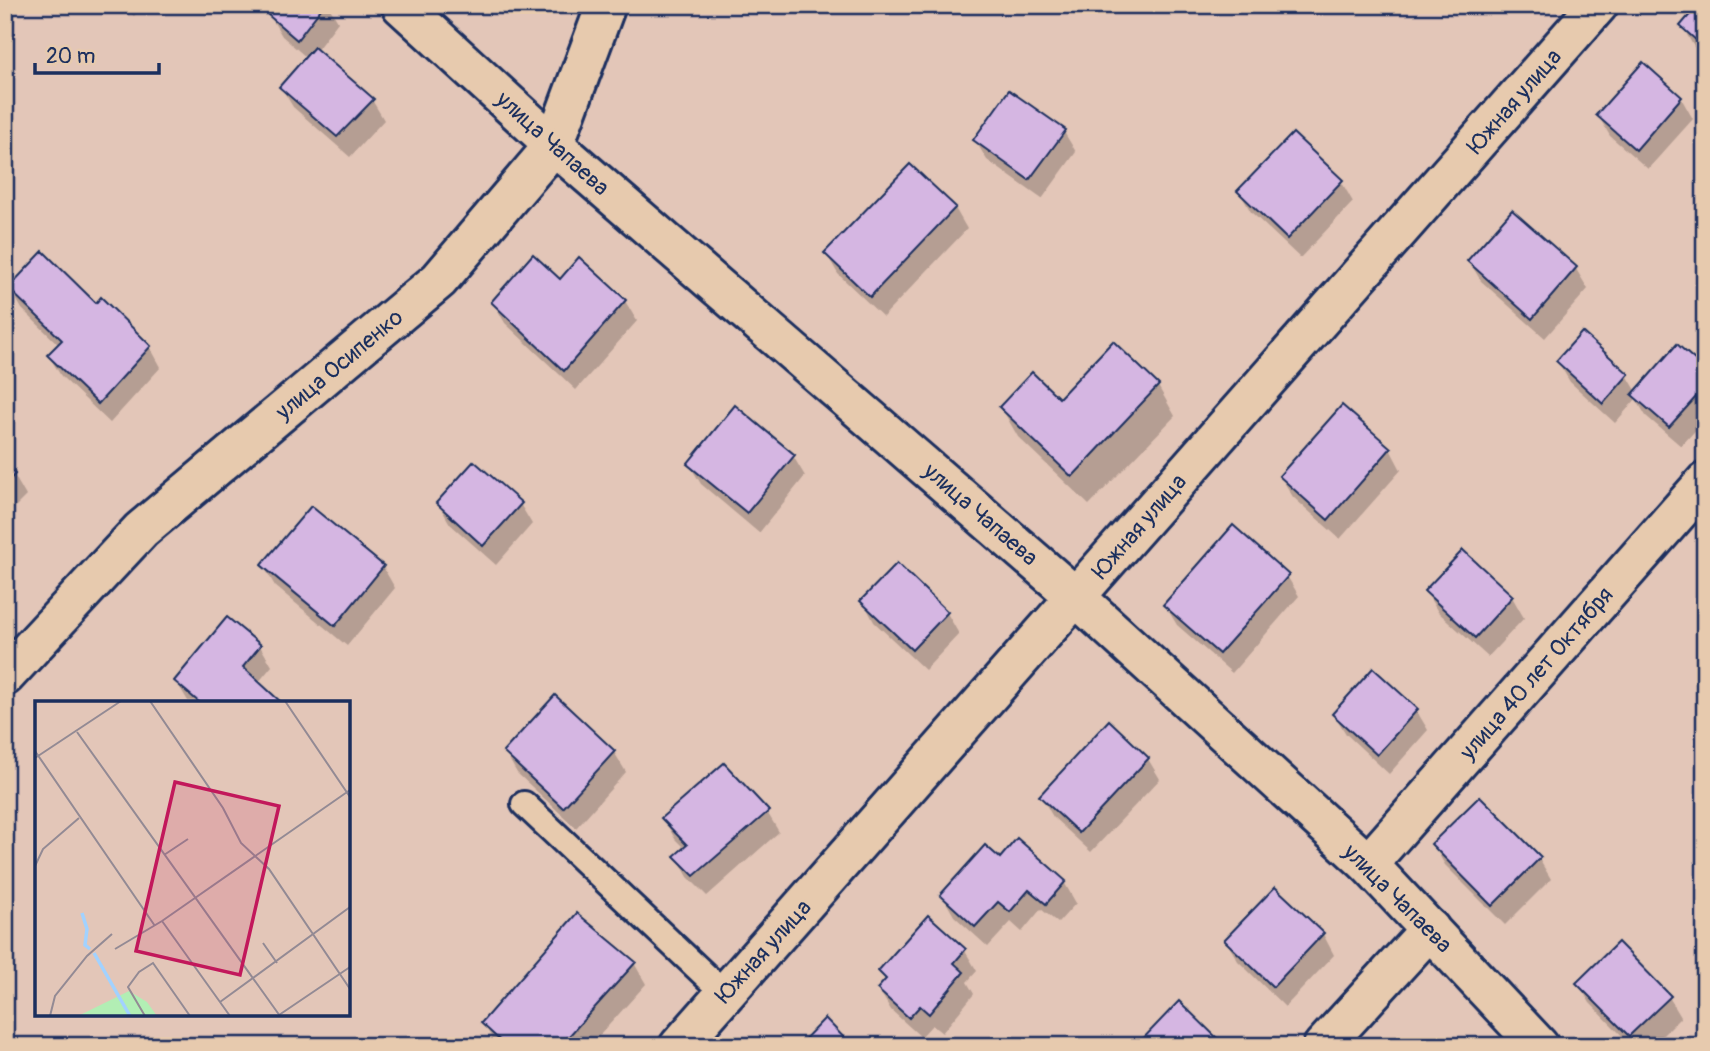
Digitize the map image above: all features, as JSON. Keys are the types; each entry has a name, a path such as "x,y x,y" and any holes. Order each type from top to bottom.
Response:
{"street":[{"name":"улица Чапаева","path":"401,5 554,145 1077,598 1368,864 1539,1046"},
{"name":"улица Осипенко","path":"5,676 141,530 439,280 554,145 606,5"},
{"name":"Южная улица","path":"679,1046 1598,5"},
{"name":"улица 40 лет Октября","path":"1368,864 1705,482"},
{"path":"1323,1046 1430,929"}],"lane":[{"path":"524,804 725,994"}],"building":[{"path":"277,5 324,5 297,40 268,15"},
{"path":"1698,5 1705,5 1705,48 1680,26"},
{"path":"314,47 374,99 337,137 279,87"},
{"path":"1643,62 1682,97 1636,150 1596,115"},
{"path":"1009,90 1066,130 1029,180 973,140"},
{"path":"1293,133 1343,180 1287,239 1237,191"},
{"path":"910,164 956,207 870,297 824,253"},
{"path":"1512,210 1577,267 1532,319 1467,261"},
{"path":"43,251 96,303 101,297 151,346 98,404 47,355 62,340 8,288"},
{"path":"533,254 560,279 579,257 626,300 564,371 491,302"},
{"path":"1582,332 1629,374 1603,404 1556,361"},
{"path":"1113,341 1159,385 1072,477 999,407 1032,372 1059,398"},
{"path":"1677,344 1705,369 1705,387 1669,427 1632,395"},
{"path":"735,405 795,455 747,513 687,464"},
{"path":"1342,405 1391,448 1328,520 1279,476"},
{"path":"474,461 522,503 483,546 436,503"},
{"path":"5,465 15,474 5,485"},
{"path":"311,506 384,566 335,626 261,565"},
{"path":"1233,525 1289,575 1219,654 1163,605"},
{"path":"1463,550 1513,596 1475,638 1424,591"},
{"path":"897,563 948,612 912,650 860,601"},
{"path":"227,617 261,645 243,667 280,701 198,701 174,681"},
{"path":"1373,668 1418,709 1377,755 1332,714"},
{"path":"555,695 615,751 563,808 503,752"},
{"path":"1109,720 1149,758 1079,833 1039,796"},
{"path":"724,763 769,811 694,876 674,856 687,845 661,818"},
{"path":"1480,796 1541,857 1492,906 1431,844"},
{"path":"1017,838 1066,881 1046,904 1029,890 1010,912 998,902 975,927 940,895 985,845 1000,858"},
{"path":"1275,887 1324,933 1273,987 1224,940"},
{"path":"577,913 636,962 560,1046 506,1046 481,1023"},
{"path":"928,915 966,949 954,963 964,972 929,1014 920,1006 909,1018 877,989 886,979 878,971"},
{"path":"1618,942 1671,996 1629,1036 1576,983"},
{"path":"1179,1001 1221,1042 1217,1046 1136,1046"},
{"path":"825,1018 852,1046 798,1046"}]}
